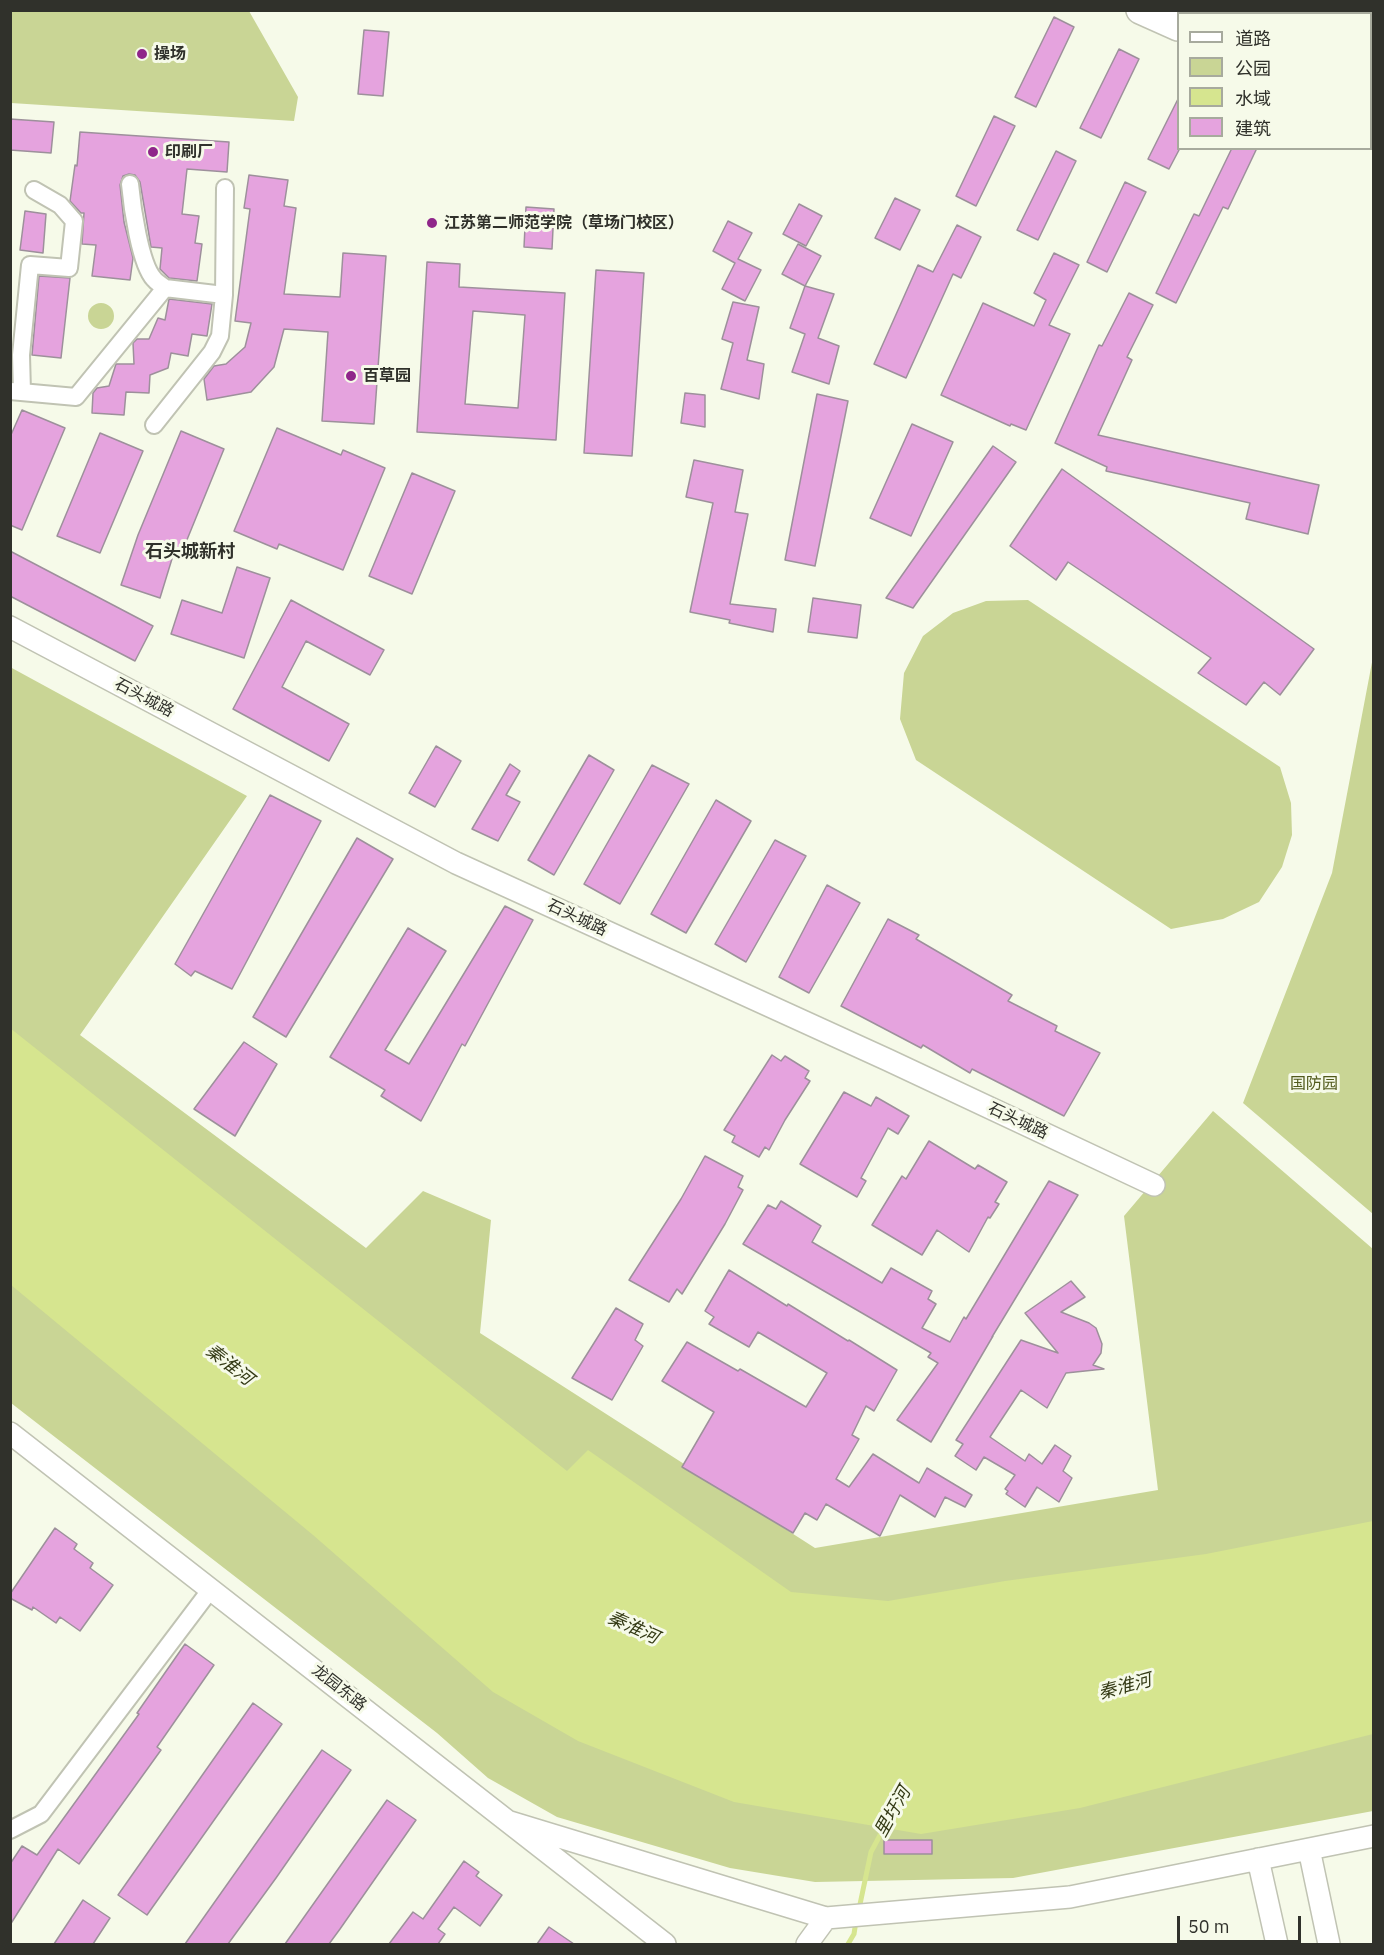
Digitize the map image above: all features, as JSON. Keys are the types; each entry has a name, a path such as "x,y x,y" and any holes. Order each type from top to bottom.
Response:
{"main road":[{"path":"1140,10 1177,26"}],"street":[{"path":"130,184 132,204 146,265 154,280 165,288 224,295"},
{"path":"154,425 212,352 220,336 224,295 225,188"},
{"path":"34,190 60,205 74,221 69,268 30,265 16,392 76,397 165,288"},
{"name":"石头城路","path":"10,627 456,863 888,1060 1154,1185"},
{"name":"龙园东路","path":"10,1432 665,1944"},
{"path":"10,1830 41,1814 211,1589"},
{"path":"510,1822 826,1918 1070,1897 1374,1836"},
{"path":"1310,1849 1329,1944"},
{"path":"1258,1859 1277,1944"},
{"path":"807,1944 826,1918"}],"green space":[{"name":"操场","path":"10,11 249,11 298,97 294,121 11,103"},
{"path":"101,303 110,307 114,316 110,325 101,329 92,325 88,316 92,307"},
{"path":"1028,600 1280,767 1291,803 1292,835 1282,867 1259,902 1223,919 1171,929 916,760 900,719 904,673 923,636 953,613 986,601"},
{"name":"国防园","path":"1373,657 1373,1214 1243,1103 1332,873"},
{"path":"10,667 247,796 80,1035 366,1248 423,1191 491,1220 480,1333 815,1548 1158,1490 1124,1216 1213,1111 1373,1249 1373,1811 1013,1878 815,1882 730,1868 557,1817 488,1778 437,1733 11,1403"}],"water":[{"name":"秦淮河","path":"10,1028 567,1471 588,1450 791,1592 888,1601 1005,1581 1206,1554 1373,1521 1373,1734 1080,1808 921,1834 734,1802 578,1741 493,1692 313,1535 11,1285"}],"building":[{"path":"1054,17 1074,27 1036,107 1015,97"},
{"path":"364,30 389,32 383,96 358,94"},
{"path":"1119,49 1139,59 1101,138 1080,128"},
{"path":"1177,101 1177,150 1179,150 1169,169 1148,159"},
{"path":"994,116 1015,126 976,206 956,196"},
{"path":"10,119 54,122 51,153 10,150"},
{"path":"80,132 229,142 227,172 187,169 182,214 199,216 195,243 202,244 197,281 169,278 160,269 162,248 151,247 140,182 135,175 129,174 123,176 120,185 124,222 133,258 130,280 92,276 96,245 82,244 84,213 81,213 70,201 75,165 77,166"},
{"path":"1231,150 1256,150 1228,209 1223,207 1176,303 1156,293 1194,214 1199,216"},
{"path":"1056,151 1076,161 1038,240 1017,230"},
{"path":"249,175 288,180 284,206 296,208 284,294 340,297 343,253 386,256 374,424 322,421 328,332 284,329 274,367 251,392 207,400 204,379 214,366 226,364 245,347 251,323 235,321 250,209 244,208"},
{"path":"1125,182 1146,192 1107,272 1087,262"},
{"path":"895,198 920,210 900,250 875,238"},
{"path":"799,204 822,216 806,246 783,234"},
{"path":"526,207 554,209 552,249 524,247"},
{"path":"25,211 46,214 43,253 20,250"},
{"path":"728,221 752,233 738,259 761,270 745,301 722,289 735,263 713,251"},
{"path":"957,225 981,237 961,278 953,274 906,378 874,364 918,265 933,272"},
{"path":"798,244 821,256 805,286 782,274"},
{"path":"1054,253 1079,265 1049,325 1070,334 1026,430 1011,424 1010,426 941,395 983,303 1034,326 1046,300 1034,293"},
{"path":"427,262 460,264 459,287 565,293 556,440 417,432","holes":["473,311 525,315 518,408 465,404"]},
{"path":"596,270 644,273 632,456 584,453"},
{"path":"39,276 70,278 61,358 32,355"},
{"path":"805,286 834,294 818,338 839,346 829,384 792,372 805,334 790,328"},
{"path":"1129,293 1153,305 1127,357 1132,360 1098,435 1319,485 1308,534 1246,519 1250,503 1106,471 1107,467 1055,443 1099,345 1102,346"},
{"path":"169,299 212,304 207,336 192,334 188,356 171,353 168,368 150,375 149,393 126,392 124,415 92,413 93,393 97,388 109,386 116,364 134,364 133,343 137,339 149,339 158,318 165,320"},
{"path":"733,302 759,307 747,360 764,364 759,399 721,389 733,343 722,339"},
{"path":"685,393 705,395 705,427 681,423"},
{"path":"817,394 848,401 815,566 785,560"},
{"path":"22,410 65,428 22,530 10,525 10,437"},
{"path":"912,424 953,442 911,536 870,518"},
{"path":"277,428 341,455 343,450 385,468 343,570 279,544 277,549 234,531"},
{"path":"181,431 224,449 182,552 175,549 160,598 121,585 138,535"},
{"path":"100,433 143,451 100,553 57,536"},
{"path":"993,446 1016,462 913,608 886,598"},
{"path":"694,460 743,470 735,512 748,514 730,604 776,609 773,632 690,612 713,503 686,497"},
{"path":"1062,469 1314,649 1280,695 1264,682 1246,705 1198,673 1211,658 1068,562 1056,580 1010,546"},
{"path":"412,473 455,491 412,594 369,576"},
{"path":"10,551 153,626 135,661 10,596"},
{"path":"237,567 270,578 244,658 171,634 182,600 222,613"},
{"path":"813,598 861,605 857,638 808,632"},
{"path":"291,600 384,650 370,675 306,641 282,687 349,724 329,761 233,709"},
{"path":"436,746 461,761 435,807 409,793"},
{"path":"589,755 614,770 554,875 528,860"},
{"path":"510,764 520,771 506,795 520,802 498,841 472,829"},
{"path":"652,765 689,784 620,904 584,884"},
{"path":"270,795 321,821 232,989 195,971 191,976 175,964"},
{"path":"716,800 751,821 686,933 651,914"},
{"path":"357,838 393,859 286,1037 253,1017"},
{"path":"775,840 806,856 746,962 715,944"},
{"path":"827,885 860,903 809,993 779,977"},
{"path":"505,906 533,920 465,1046 462,1044 421,1121 381,1096 385,1090 330,1057 408,928 446,951 385,1050 409,1064"},
{"path":"888,919 919,935 916,939 1012,995 1008,1001 1057,1026 1055,1031 1100,1053 1064,1116 972,1069 970,1073 923,1045 921,1048 841,1006"},
{"path":"244,1042 277,1064 235,1136 194,1109"},
{"path":"772,1055 781,1061 785,1056 809,1071 805,1078 810,1081 769,1150 765,1147 759,1157 732,1142 735,1136 724,1130"},
{"path":"844,1092 871,1106 876,1097 909,1116 898,1134 888,1128 861,1178 866,1181 857,1197 800,1164"},
{"path":"929,1141 975,1169 978,1165 1007,1182 995,1202 999,1204 990,1218 988,1217 969,1252 937,1230 922,1255 872,1225 902,1176 906,1179"},
{"path":"705,1156 743,1176 738,1187 743,1190 682,1294 677,1289 669,1302 629,1280 681,1199"},
{"path":"1049,1181 1078,1195 931,1442 897,1420 938,1363 928,1357 931,1353 743,1244 768,1205 776,1209 781,1201 821,1226 812,1242 882,1283 891,1268 932,1291 928,1299 936,1304 922,1328 950,1342"},
{"path":"729,1270 897,1370 874,1411 866,1406 852,1435 859,1439 836,1479 849,1487 873,1454 919,1483 927,1468 972,1495 965,1507 945,1497 935,1517 900,1495 880,1536 826,1504 817,1520 805,1513 793,1533 682,1467 714,1412 662,1381 687,1342 806,1407 827,1373 758,1332 749,1347 709,1324 714,1317 705,1311"},
{"path":"1071,1281 1085,1297 1061,1312 1096,1328 1102,1344 1101,1353 1093,1365 1104,1369 1066,1373 1047,1408 1021,1390 990,1437 1025,1461 1029,1454 1042,1464 1055,1445 1071,1456 1063,1471 1072,1478 1059,1502 1037,1487 1025,1507 1006,1494 1008,1491 1005,1489 1015,1475 984,1457 976,1470 955,1456 963,1444 956,1440 1021,1340 1058,1353 1025,1313"},
{"path":"616,1308 643,1324 635,1340 643,1346 612,1400 572,1378"},
{"path":"55,1528 77,1544 74,1549 93,1563 90,1568 113,1585 80,1631 60,1617 56,1623 33,1607 32,1610 10,1598 10,1594"},
{"path":"185,1644 214,1665 157,1747 161,1750 79,1864 58,1849 10,1925 10,1864 22,1846 37,1855 139,1714 137,1713"},
{"path":"253,1703 282,1724 147,1915 118,1895"},
{"path":"322,1750 351,1770 276,1878 228,1944 185,1944"},
{"path":"387,1800 416,1820 340,1929 329,1944 285,1944"},
{"path":"884,1840 932,1840 932,1854 884,1854"},
{"path":"464,1861 479,1872 476,1876 502,1895 480,1926 454,1907 438,1929 445,1934 438,1944 389,1944 413,1912 423,1919"},
{"path":"83,1900 110,1918 93,1944 54,1944"},
{"path":"549,1927 574,1944 537,1944"}],"waterway":[{"name":"里圩河","path":"859,1909 871,1852 886,1824"},
{"name":"里圩河","path":"848,1944 854,1934 856,1921"}],"place":[{"name":"操场","path":"142,54"},
{"name":"印刷厂","path":"153,152"},
{"name":"江苏第二师范学院（草场门校区）","path":"432,223"},
{"name":"百草园","path":"351,376"}],"district":[{"name":"石头城新村","path":"190,552"}]}
